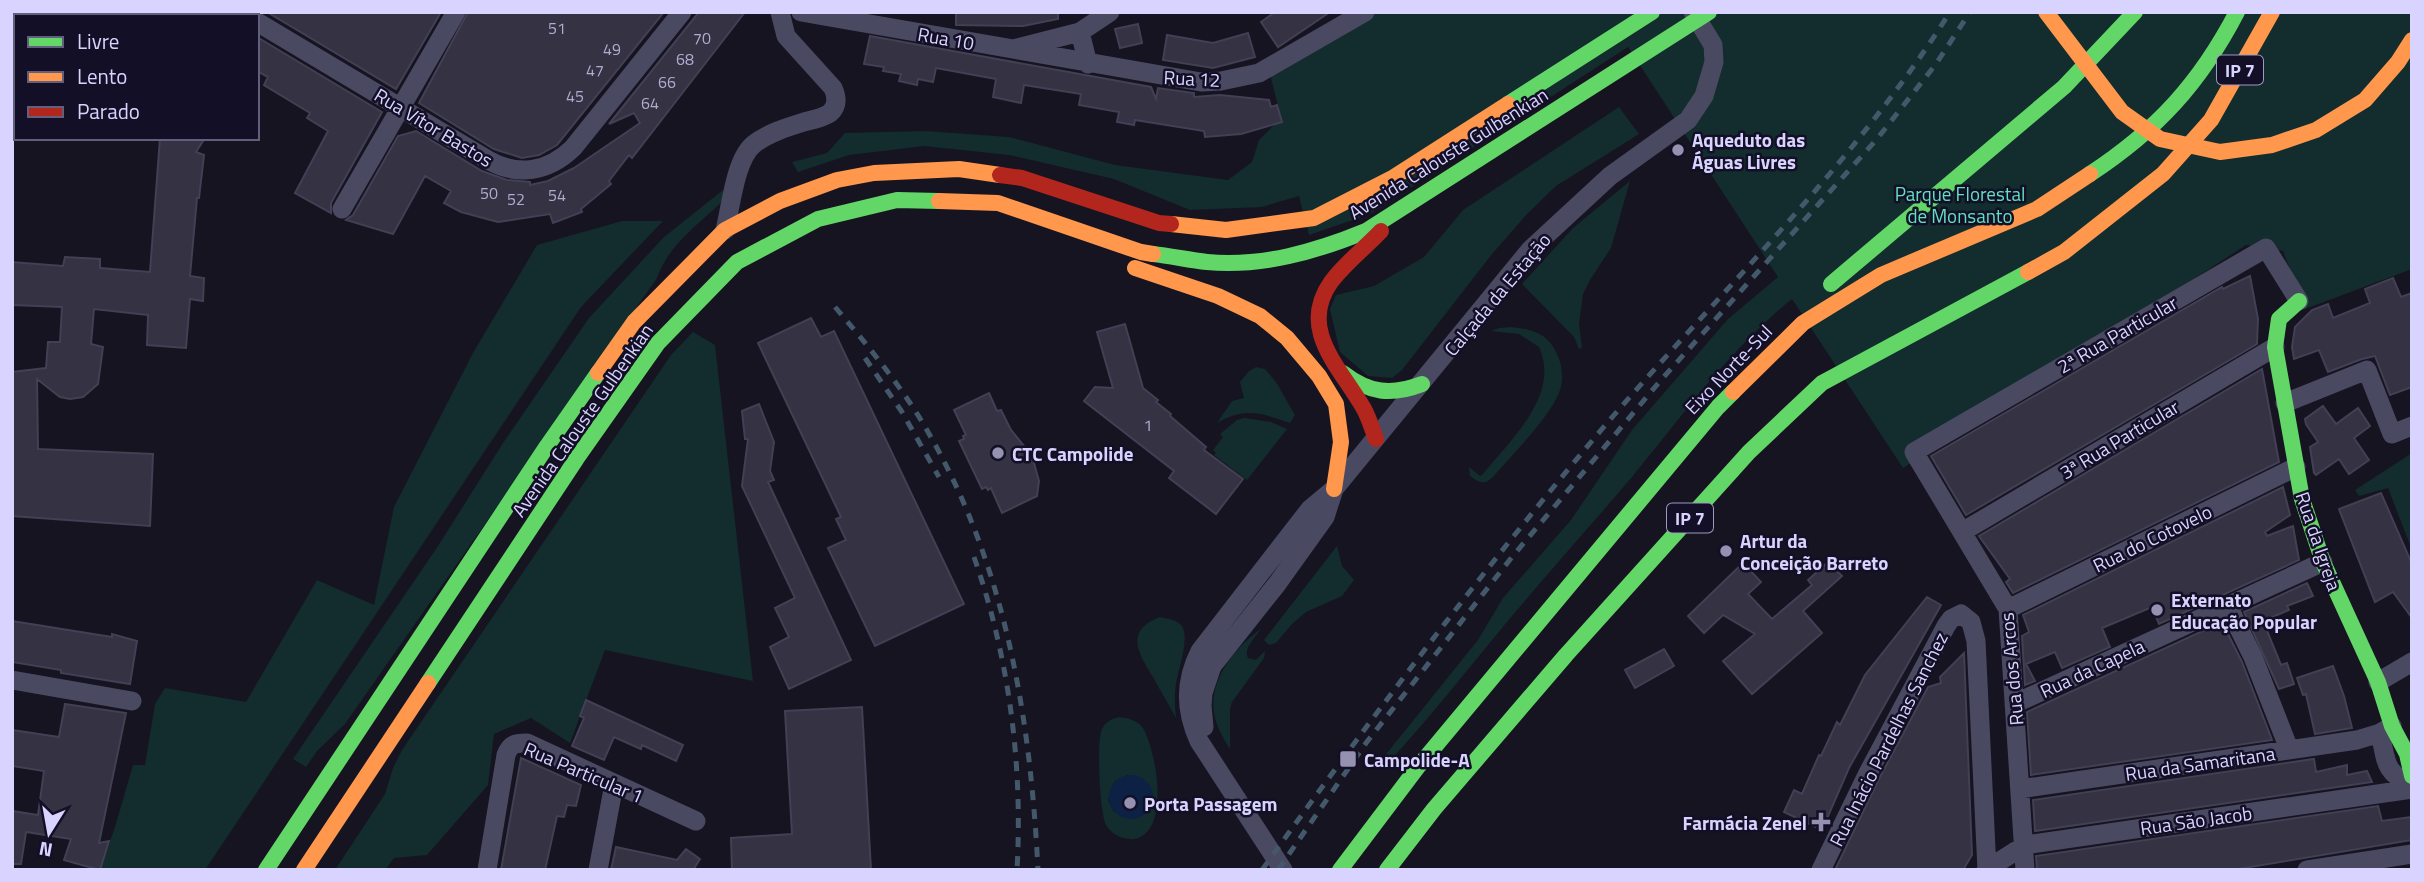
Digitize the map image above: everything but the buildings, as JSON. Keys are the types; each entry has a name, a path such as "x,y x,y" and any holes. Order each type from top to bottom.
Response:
{"main road":[{"name":"Avenida Calouste Gulbenkian","path":"266,870 547,446 634,322 725,230 780,201 837,180 874,173 959,169 1022,178 1159,223 1226,230 1314,218 1394,177 1652,12"},
{"name":"Avenida Calouste Gulbenkian","path":"304,870 577,458 651,354 737,262 818,219 897,200 998,203 1141,252 1174,258 1208,262 1247,262 1286,258 1333,245 1366,231 1399,212 1709,12"},
{"path":"2046,12 2122,112 2161,139 2220,152 2272,145 2316,130 2365,100 2398,62 2412,40"},
{"path":"1718,407 1751,354 2064,87 2135,12"},
{"name":"Eixo Norte-Sul","path":"1340,870 1417,768 1718,407 1803,323 1881,275 2037,209 2119,155 2174,106 2216,52 2237,12"},
{"name":"IP 7","path":"1387,870 1434,809 1576,645 1749,452 1822,383 2064,252 2163,174 2211,120 2273,15"},
{"path":"1376,439 1365,411 1320,336 1317,308 1329,284 1399,212"},
{"path":"1069,227 1125,265 1218,296 1260,316 1287,338 1319,376 1336,404 1376,439"},
{"path":"2275,347 2279,318 2299,301"},
{"name":"Rua da Igreja","path":"2275,347 2302,499 2323,562 2378,682 2386,729 2407,754 2412,776"},
{"path":"1336,366 1356,383 1378,392 1393,394 1422,384"},
{"path":"1334,489 1340,442 1336,404"}],"street":[{"path":"342,209 456,12"},
{"name":"Rua Vítor Bastos","path":"259,23 499,166 521,171 544,168 555,163 573,148 682,12"},
{"path":"725,230 741,164 749,149 762,139 824,116 831,112 836,104 833,88 786,36 780,12"},
{"name":"Rua 10","path":"801,12 1088,64"},
{"name":"Rua 10","path":"1009,50 1080,32 1110,12"},
{"name":"Rua 12","path":"1088,64 1182,81 1221,82 1259,73 1365,12"},
{"name":"Calçada da Estação","path":"1283,870 1193,728 1188,699 1192,667 1200,651 1310,509 1334,489 1530,250 1610,176 1688,120 1704,96 1714,62 1713,45 1693,12"},
{"path":"1080,32 1088,64"},
{"name":"2ª Rua Particular","path":"1914,452 2266,248 2299,301"},
{"name":"3ª Rua Particular","path":"1962,532 2275,347"},
{"path":"2285,403 2367,370 2392,433 2412,426"},
{"name":"Rua dos Arcos","path":"1914,452 2008,609 2025,870"},
{"name":"Rua do Cotovelo","path":"2008,609 2296,467"},
{"name":"Rua da Capela","path":"2014,705 2323,562"},
{"path":"2228,606 2253,657 2289,750"},
{"name":"Rua dos Arcos","path":"1961,614 1971,622 1976,641 1987,870"},
{"name":"Rua Inácio Pardelhas Sanchez","path":"1821,870 1945,626 1961,614"},
{"path":"2378,682 2412,662"},
{"path":"12,680 132,701"},
{"name":"Rua da Samaritana","path":"2020,789 2357,740 2386,729"},
{"name":"Rua da Igreja","path":"2386,729 2388,768 2393,776 2412,788"},
{"name":"Rua Particular 1","path":"486,870 506,755 509,747 516,743 527,743 696,821"},
{"path":"598,870 614,784"},
{"name":"Rua São Jacob","path":"1987,870 2025,845 2412,788"},
{"path":"2307,870 2357,865 2412,854"}],"green space":[{"name":"Parque Florestal de Monsanto","path":"1365,12 2412,12 2412,269 2305,309 2283,251 2246,245 1903,468 1792,299 1727,361 1431,715 1383,768 1383,758 1478,640 1503,598 1571,520 1632,430 1728,319 1778,277 1628,47 1370,214 1309,235 1299,196 1262,207 1190,210 1114,179 1009,155 924,146 849,155 798,172 792,162 827,153 845,133 925,131 1009,137 1115,165 1228,180 1252,162 1259,140 1281,118 1269,70"},
{"path":"1619,107 1639,134 1556,186 1527,214 1492,254 1402,370 1392,378 1368,376 1340,352 1330,309 1336,295 1374,286 1424,257 1463,210"},
{"path":"1630,181 1611,248 1583,294 1579,324 1582,348 1579,349 1574,337 1522,284 1573,228"},
{"path":"723,190 724,200 686,235 669,255 657,278 345,724 317,751 306,767 293,759 589,318 664,237"},
{"path":"622,221 663,221 581,307 205,870 100,870 133,765 145,765 155,704 165,688 246,702 317,580 374,605 394,507 473,353 537,245"},
{"path":"1511,327 1532,331 1548,340 1560,361 1561,385 1556,400 1531,435 1493,477 1482,482 1470,476 1469,467 1480,476 1483,474 1529,416 1543,382 1544,365 1539,347 1519,334 1491,331"},
{"path":"693,332 715,345 753,681 605,650 570,743 531,718 494,734 488,785 427,855 394,858 385,870 335,870 385,794 402,750 671,355"},
{"path":"1256,367 1265,369 1276,382 1295,415 1290,423 1245,413 1217,423 1232,401 1244,398 1240,382"},
{"path":"1244,418 1271,422 1287,429 1247,480 1214,455 1216,453 1213,450 1223,437 1220,434 1237,420"},
{"path":"2412,453 2412,550 2388,488 2359,496 2355,490"},
{"path":"1337,546 1342,566 1354,580 1342,596 1306,612 1276,643 1269,645 1264,640"},
{"path":"1160,617 1176,622 1184,630 1184,645 1175,688 1176,718 1143,661 1138,644 1141,629"},
{"path":"1261,629 1250,643 1247,654 1248,658 1256,660 1265,651 1264,658 1232,702 1230,749 1215,718 1213,705 1218,679 1232,656"},
{"path":"1119,717 1132,720 1143,728 1156,771 1158,790 1153,823 1145,834 1133,839 1121,837 1111,831 1106,825 1102,807 1100,736 1105,724","holes":["1128,775 1152,791 1149,809 1133,819 1114,812 1108,800 1115,781"]}],"water":[{"path":"1131,775 1140,776 1147,781 1152,788 1152,806 1147,813 1140,818 1131,819 1122,818 1115,813 1110,806 1109,797 1110,788 1115,781 1122,776"}],"railway":[{"path":"1262,870 1477,582 1614,415 1833,170 1913,67 1950,12"},
{"path":"1278,870 1366,743 1512,557 1661,380 1877,139 1936,64 1970,12"},
{"path":"835,307 877,358 916,412 946,465 971,520 991,576 1019,691 1028,750 1038,870"},
{"path":"865,358 902,412 939,477"},
{"path":"974,557 996,633 1011,711 1018,790 1017,870"}],"traffic: fast":[{"path":"1508,104 1652,12"},
{"path":"1153,254 1207,262 1268,260 1308,251 1366,231 1709,12"},
{"path":"1831,284 2064,87 2135,12"},
{"path":"2090,174 2136,140 2175,103 2208,61 2237,12"},
{"path":"428,683 577,458 658,343 737,262 818,219 897,200 939,201"},
{"path":"1387,870 1434,809 1566,655 1749,452 1822,383 2028,272"},
{"path":"2299,301 2279,319 2275,347 2302,499 2323,562 2378,682 2392,726 2407,754 2412,776"},
{"path":"266,870 598,373"},
{"path":"1343,373 1362,385 1381,390 1400,390 1422,384"},
{"path":"1340,870 1417,768 1733,392"}],"traffic: slow":[{"path":"2046,12 2122,112 2160,139 2220,152 2272,145 2316,130 2365,100 2398,62 2412,40"},
{"path":"2028,272 2064,252 2163,174 2211,120 2272,12"},
{"path":"1171,224 1226,230 1314,218 1394,177 1508,104"},
{"path":"598,373 634,322 725,230 780,201 837,180 874,173 959,169 1000,175"},
{"path":"1733,392 1803,323 1881,275 2037,209 2090,174"},
{"path":"939,201 998,203 1153,254"},
{"path":"1135,268 1218,296 1260,316 1287,338 1319,376 1336,404 1341,442 1334,489"},
{"path":"304,870 428,683"}],"traffic: jam":[{"path":"1000,175 1022,178 1159,223 1171,224"},
{"path":"1376,439 1364,409 1326,348 1320,332 1319,316 1322,300 1331,282 1381,231"}],"place":[{"name":"Aqueduto das Águas Livres","path":"1678,150"},
{"name":"CTC Campolide","path":"998,453"},
{"name":"Artur da Conceição Barreto","path":"1726,551"},
{"name":"Externato Educação Popular","path":"2157,610"},
{"name":"Campolide-A","path":"1348,759"},
{"name":"Porta Passagem","path":"1130,803"},
{"name":"Farmácia Zenel","path":"1821,822"}]}
